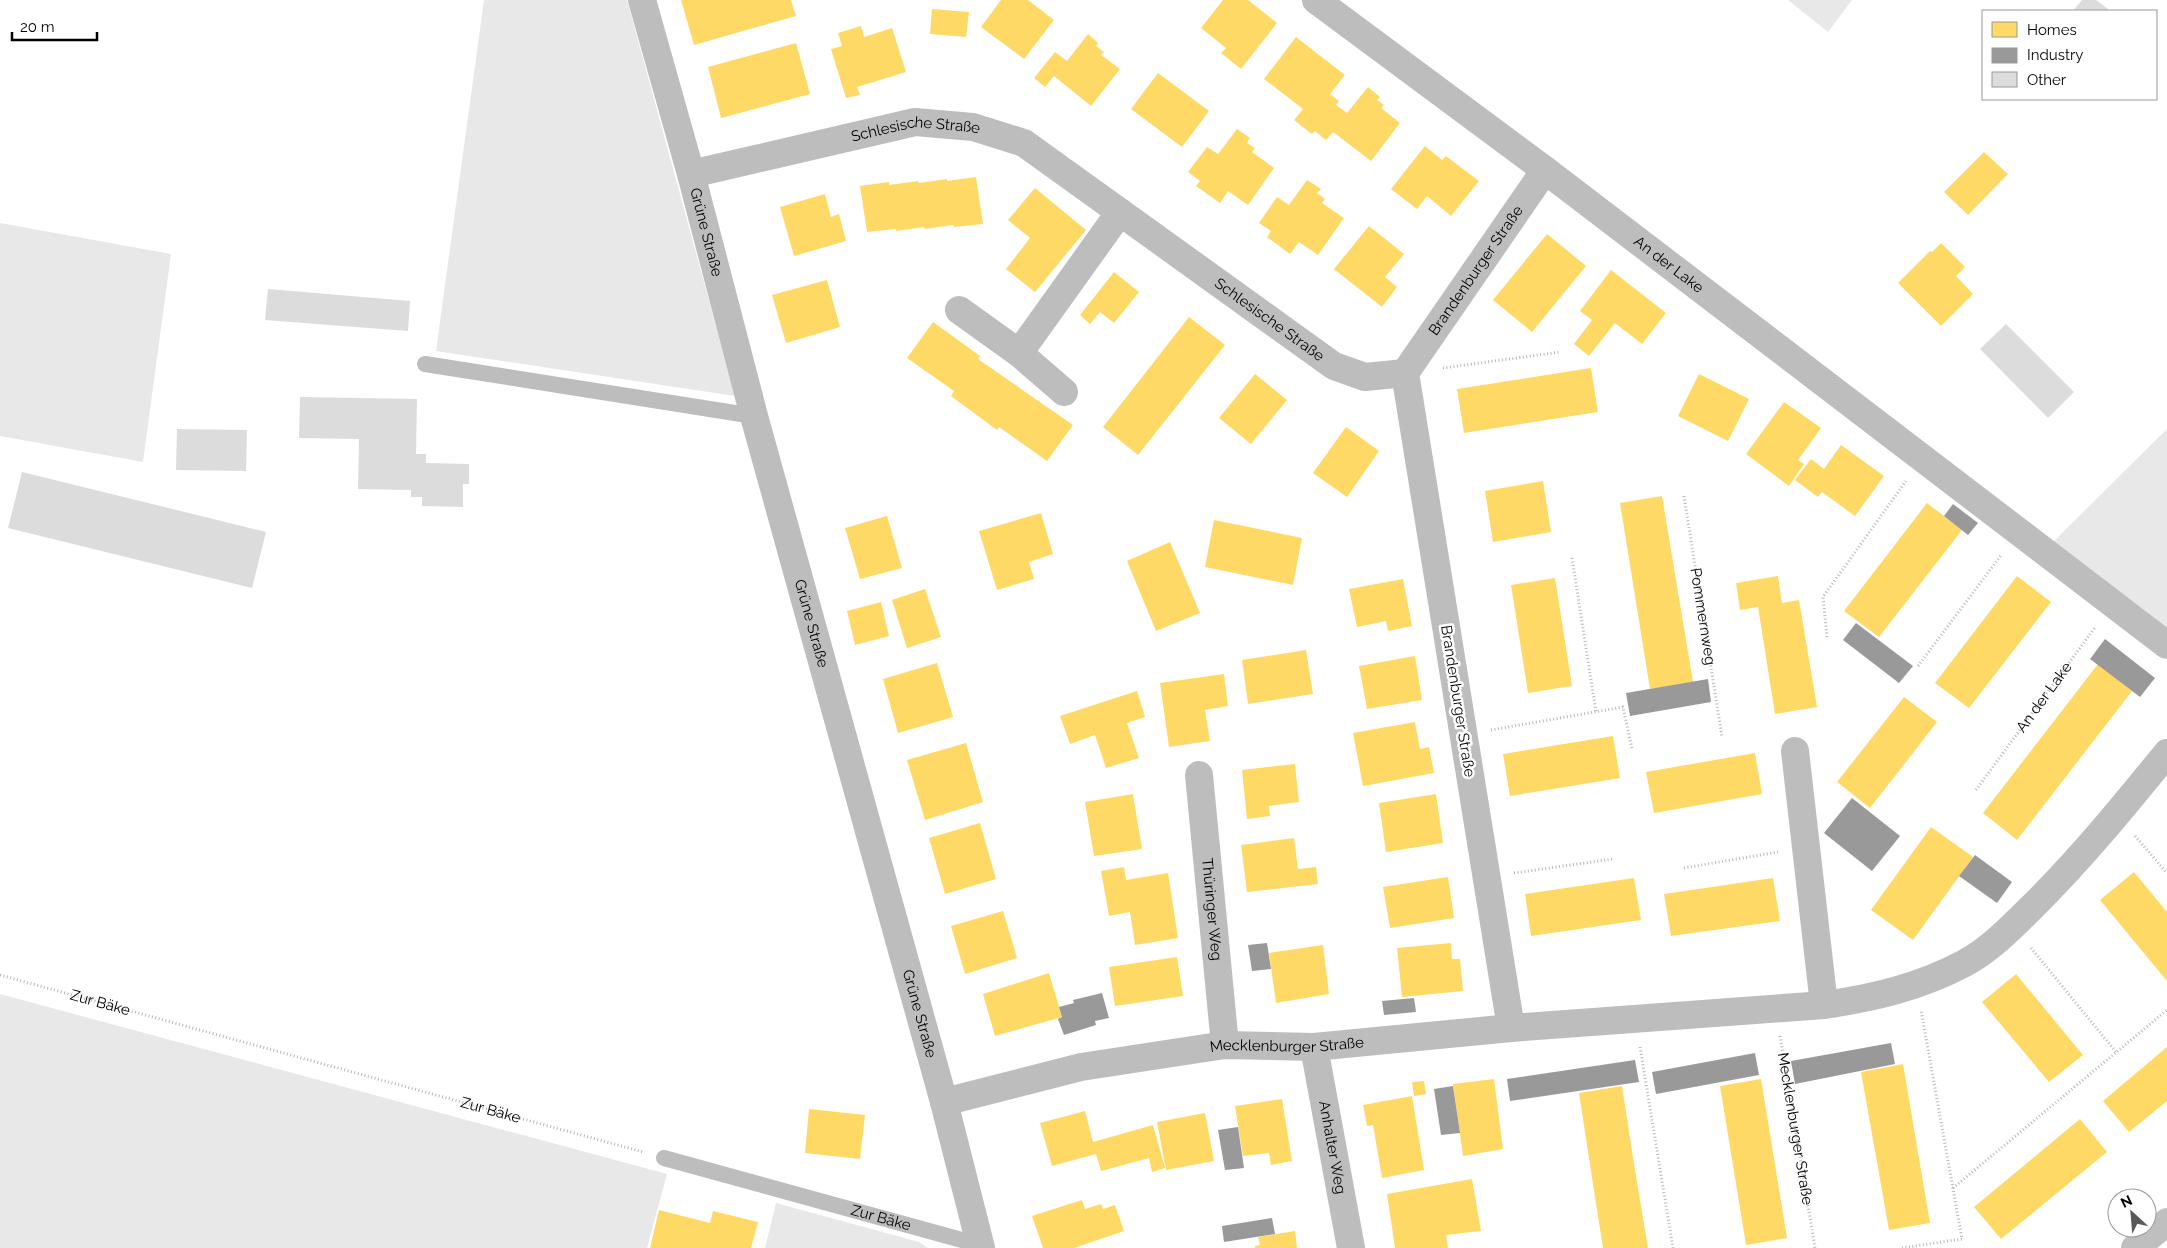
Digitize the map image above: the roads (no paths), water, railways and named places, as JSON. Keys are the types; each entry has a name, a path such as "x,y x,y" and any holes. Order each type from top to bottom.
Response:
{"main road":[{"path":"2135,1248 2167,1222"}],"street":[{"name":"Grüne Straße","path":"642,0 691,174 754,416 944,1102 981,1247"},
{"name":"An der Lake","path":"1316,0 1545,170 2167,645"},
{"name":"Schlesische Straße","path":"691,174 915,122 973,127 1024,143 1334,366 1365,377 1405,373"},
{"name":"Brandenburger Straße","path":"1511,1028 1405,373 1545,170"},
{"path":"1019,353 1120,212"},
{"path":"959,310 1019,353 1064,392"},
{"path":"1795,752 1824,1005"},
{"name":"Mecklenburger Straße","path":"944,1102 1081,1067 1225,1045 1314,1046 1511,1028 1824,1005 1869,998 1916,985 1966,962 2004,935 2062,878 2117,815 2167,753"},
{"name":"Thüringer Weg","path":"1198,775 1225,1045"},
{"name":"Anhalter Weg","path":"1314,1046 1351,1248"}],"lane":[{"path":"425,364 754,416"},
{"name":"Zur Bäke","path":"664,1158 981,1247"}]}
